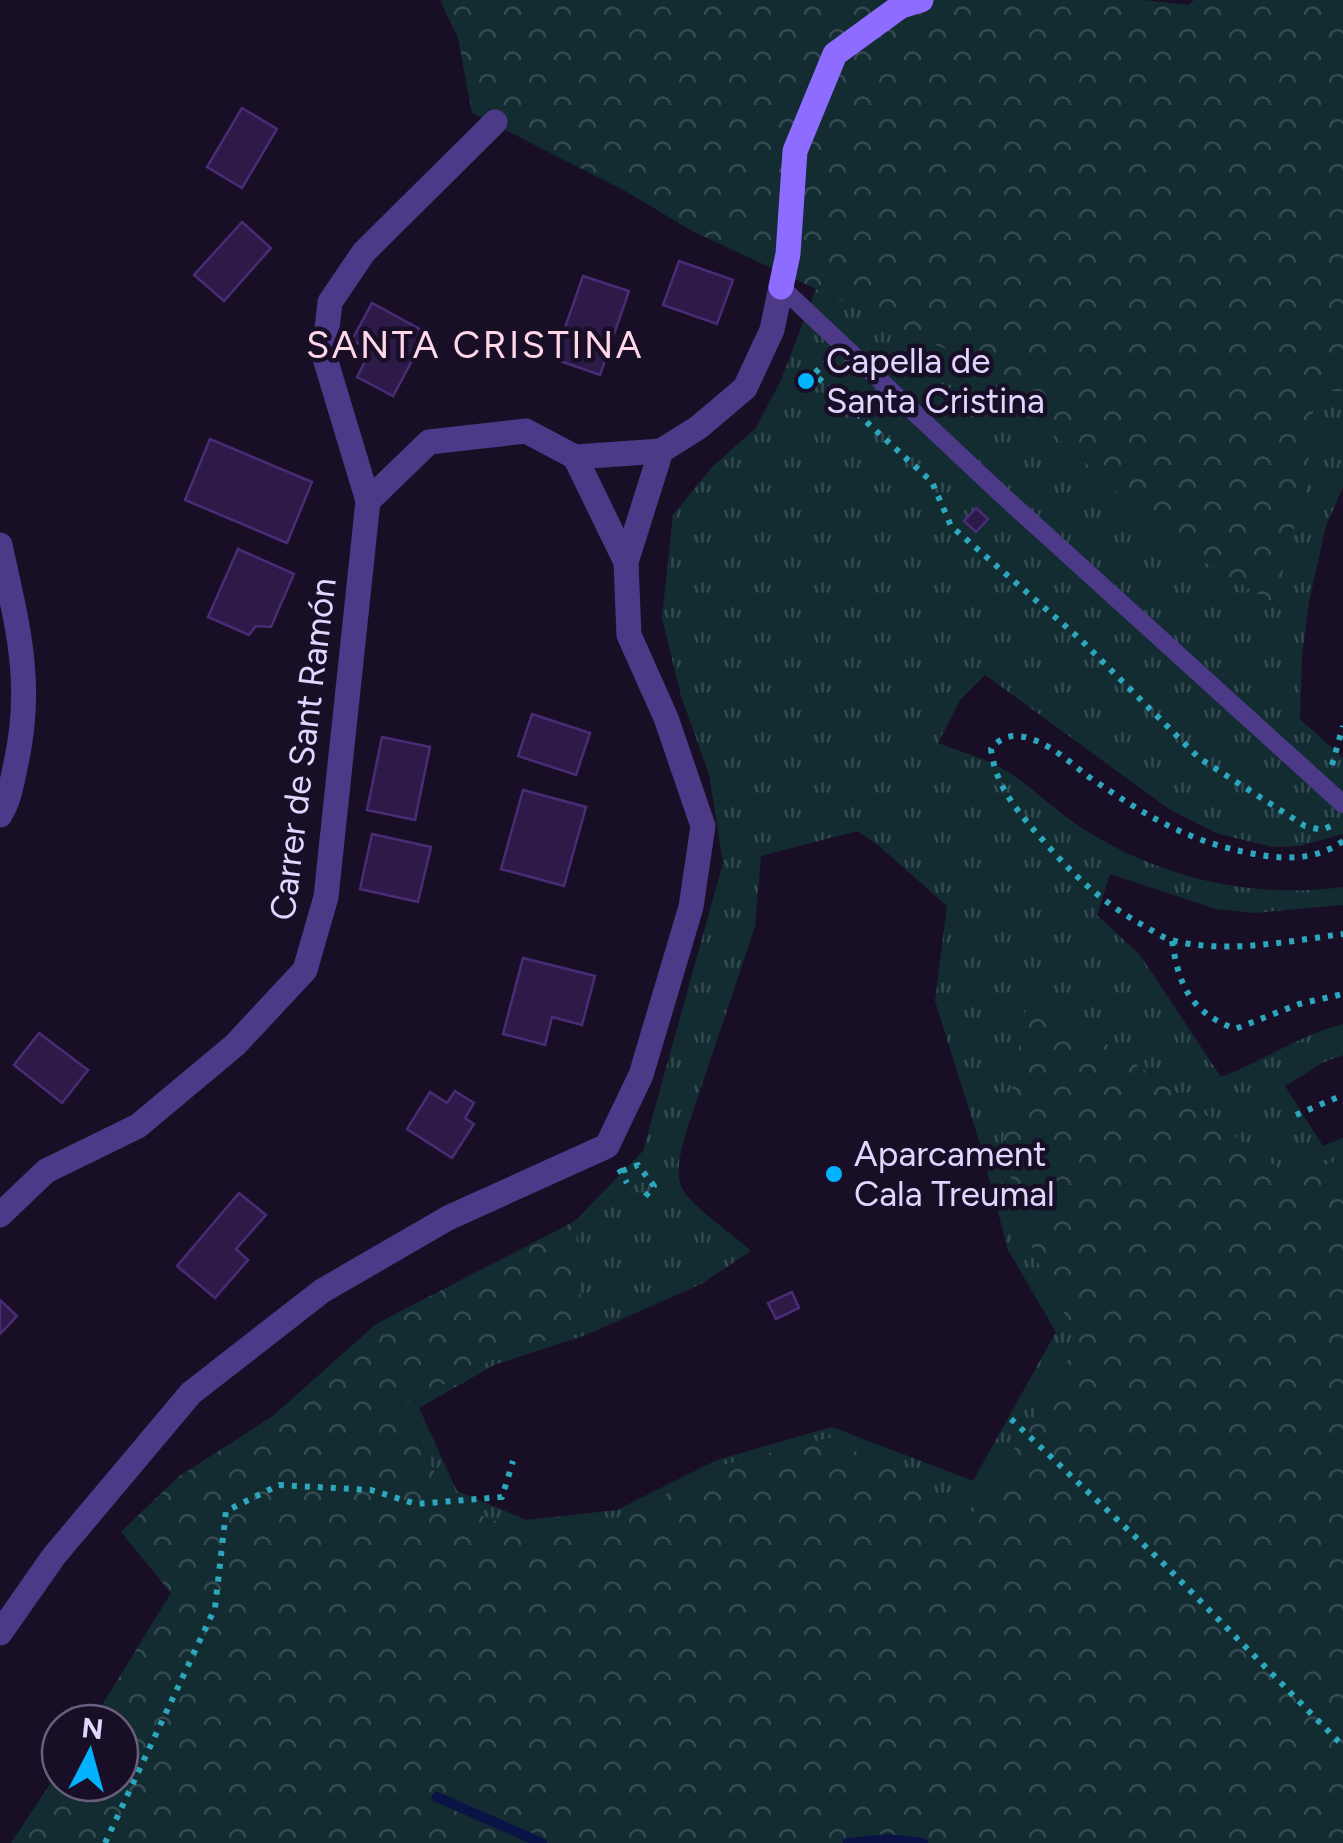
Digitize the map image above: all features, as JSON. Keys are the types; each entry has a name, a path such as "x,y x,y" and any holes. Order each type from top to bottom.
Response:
{"street":[{"path":"495,122 364,252 330,302 324,355 368,501 429,442 526,432 574,457 661,451 699,427 745,388 772,330 788,254 796,151 835,54 901,6 921,0"},
{"path":"0,1634 54,1556 191,1393 322,1292 448,1218 607,1146 641,1075 692,907 703,826 666,718 629,635 626,562 661,451"},
{"path":"574,457 626,562"},
{"name":"Carrer de Sant Ramón","path":"0,1215 46,1170 138,1126 235,1045 306,970 326,897 368,501"},
{"path":"0,545 24,659 23,731 8,804 0,815"}],"lane":[{"path":"781,287 1002,495 1343,804"}],"path":[{"path":"842,344 814,374 932,482 951,526 1079,638 1199,758 1306,826 1322,830 1343,820"},
{"path":"1325,785 1342,740 1343,726"},
{"path":"1343,841 1326,851 1276,858 1216,847 1156,821 1042,743 1009,736 990,749 993,769 1003,791 1084,886 1124,915 1172,941 1253,946 1343,934"},
{"path":"1172,941 1177,972 1186,992 1209,1019 1235,1029 1299,1004 1343,994"},
{"path":"1296,1115 1343,1095"},
{"path":"621,1172 638,1165 654,1186 644,1198"},
{"path":"1011,1419 1162,1562 1343,1746"},
{"path":"105,1843 215,1608 226,1510 279,1485 371,1490 416,1504 502,1497 512,1461"}],"green space":[{"path":"440,0 1144,0 1189,5 1194,0 1343,0 1343,391 1315,392 1307,477 1275,604 1179,547 975,363 692,231 627,192 472,113 458,38"},
{"path":"816,289 975,363 1179,547 1274,603 1307,477 1315,392 1343,391 1343,487 1326,526 1309,602 1300,719 1343,758 1343,834 1299,846 1273,847 1219,834 1169,809 985,675 960,700 938,743 1000,767 1088,832 1148,862 1211,882 1243,887 1343,887 1343,905 1254,913 1216,909 1110,874 1097,915 1140,955 1221,1077 1343,1024 1343,1055 1285,1086 1323,1146 1343,1138 1343,1159 1290,1177 1118,1051 1028,996 1034,1254 1080,1342 975,1514 829,1438 719,1466 618,1520 526,1535 450,1502 401,1407 489,1361 582,1327 575,1221 643,1151 723,863 709,774 681,696 662,618 673,515 712,467 756,428 781,380","holes":["857,831 947,906 935,1001 1008,1250 1056,1332 973,1481 832,1427 717,1460 617,1510 527,1520 457,1491 419,1408 494,1365 586,1335 701,1284 751,1251 693,1203 681,1186 679,1173 686,1132 755,927 761,856"]},
{"path":"1028,996 1118,1051 1290,1177 1343,1159 1343,1843 11,1843 40,1799 40,1803 140,1803 140,1703 103,1703 171,1593 121,1532 178,1477 273,1416 376,1324 575,1221 583,1327 489,1361 401,1407 450,1502 526,1534 618,1520 719,1466 829,1438 975,1513 1079,1342 1034,1254 1002,1146"}],"building":[{"path":"242,108 277,129 242,188 207,167"},
{"path":"242,222 271,248 224,301 194,275"},
{"path":"679,261 733,280 717,324 663,305"},
{"path":"583,276 629,291 600,375 554,359"},
{"path":"372,303 427,333 393,396 357,377 371,350 352,340"},
{"name":"Capella de Santa Cristina","path":"806,376 812,382 806,388 800,382"},
{"path":"210,439 312,482 287,543 185,500"},
{"path":"976,508 988,519 976,532 964,521"},
{"path":"238,549 294,574 271,627 256,626 249,635 208,617"},
{"path":"532,714 590,733 576,775 518,756"},
{"path":"382,737 430,747 415,820 367,810"},
{"path":"523,790 586,807 564,886 501,869"},
{"path":"372,834 431,847 418,902 360,889"},
{"path":"523,958 595,976 582,1025 552,1017 545,1045 503,1034"},
{"path":"39,1033 88,1070 62,1103 14,1065"},
{"path":"455,1091 474,1103 465,1118 474,1124 452,1158 407,1129 430,1092 447,1103"},
{"path":"239,1193 266,1215 236,1249 248,1260 215,1298 177,1266"},
{"path":"792,1292 799,1308 776,1319 768,1303"},
{"path":"0,1300 17,1316 0,1334"}],"waterway":[{"path":"437,1797 542,1843"},
{"path":"848,1843 887,1839 923,1843"}],"place":[{"name":"Capella de Santa Cristina","path":"806,381"},
{"name":"Aparcament Cala Treumal","path":"834,1174"}],"district":[{"name":"SANTA CRISTINA","path":"475,345"}]}
